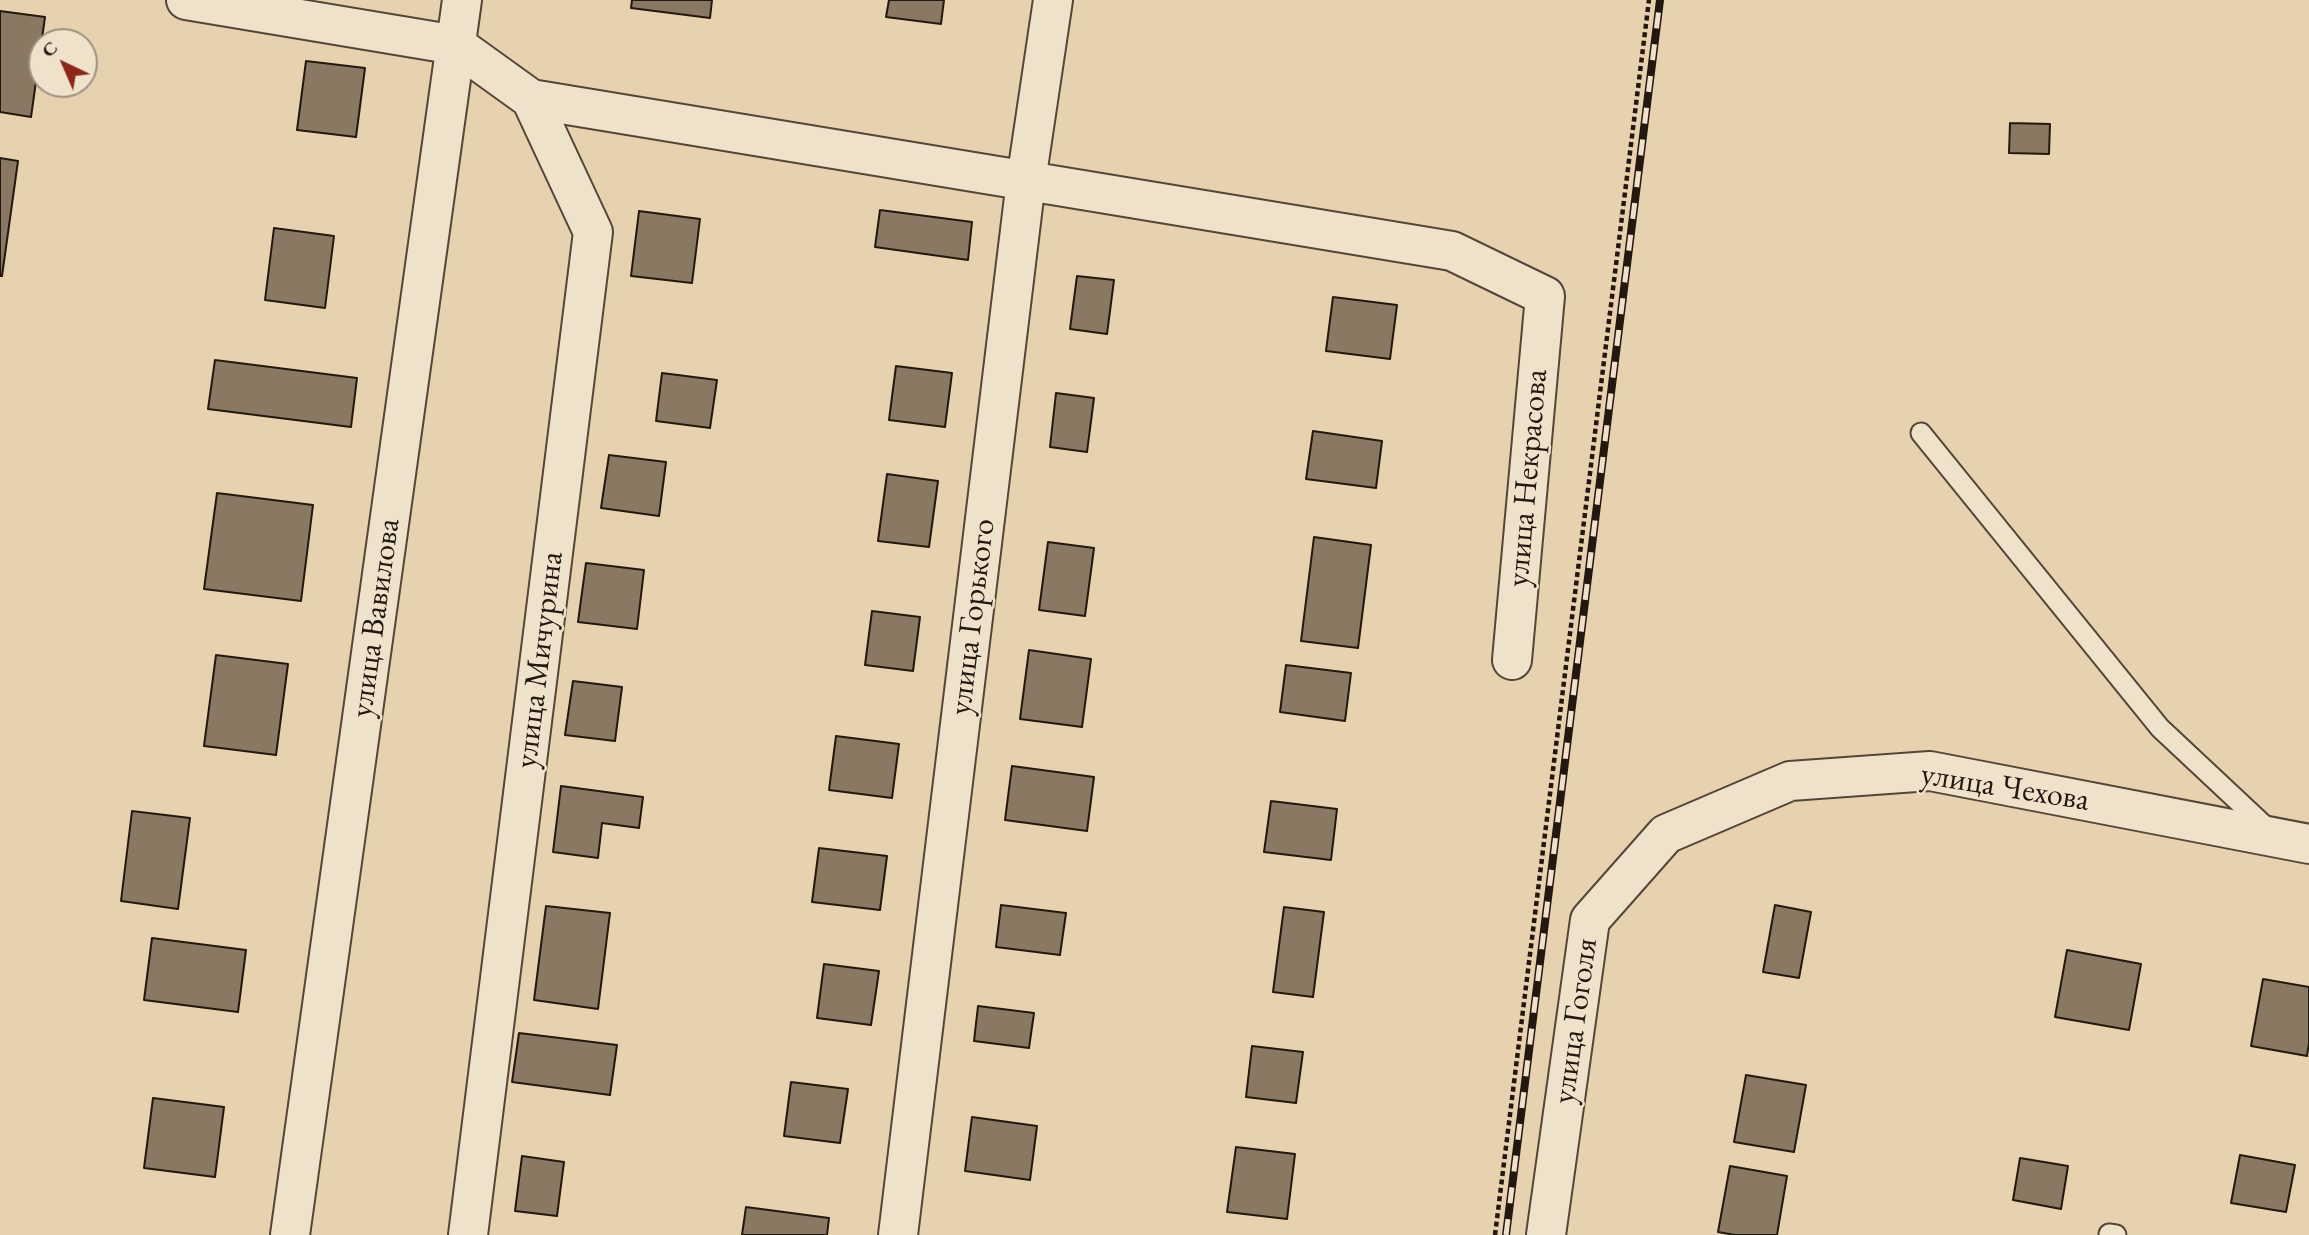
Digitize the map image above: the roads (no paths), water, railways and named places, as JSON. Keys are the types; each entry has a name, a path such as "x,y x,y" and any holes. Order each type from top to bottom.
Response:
{"street":[{"path":"186,0 456,45 531,99 1026,181"},
{"name":"улица Вавилова","path":"290,1235 462,0"},
{"name":"улица Горького","path":"898,1235 1026,181 1053,0"},
{"name":"улица Мичурина","path":"468,1235 593,232 531,99"},
{"name":"улица Некрасова","path":"1026,181 1452,251 1545,296 1512,660"},
{"name":"улица Чехова","path":"1666,834 1790,781 1930,771 2292,840"},
{"name":"улица Гоголя","path":"1546,1235 1590,920 1666,834"}],"lane":[{"path":"1921,433 2160,728 2292,840"}],"railway":[{"path":"1506,1235 1660,0"}]}
